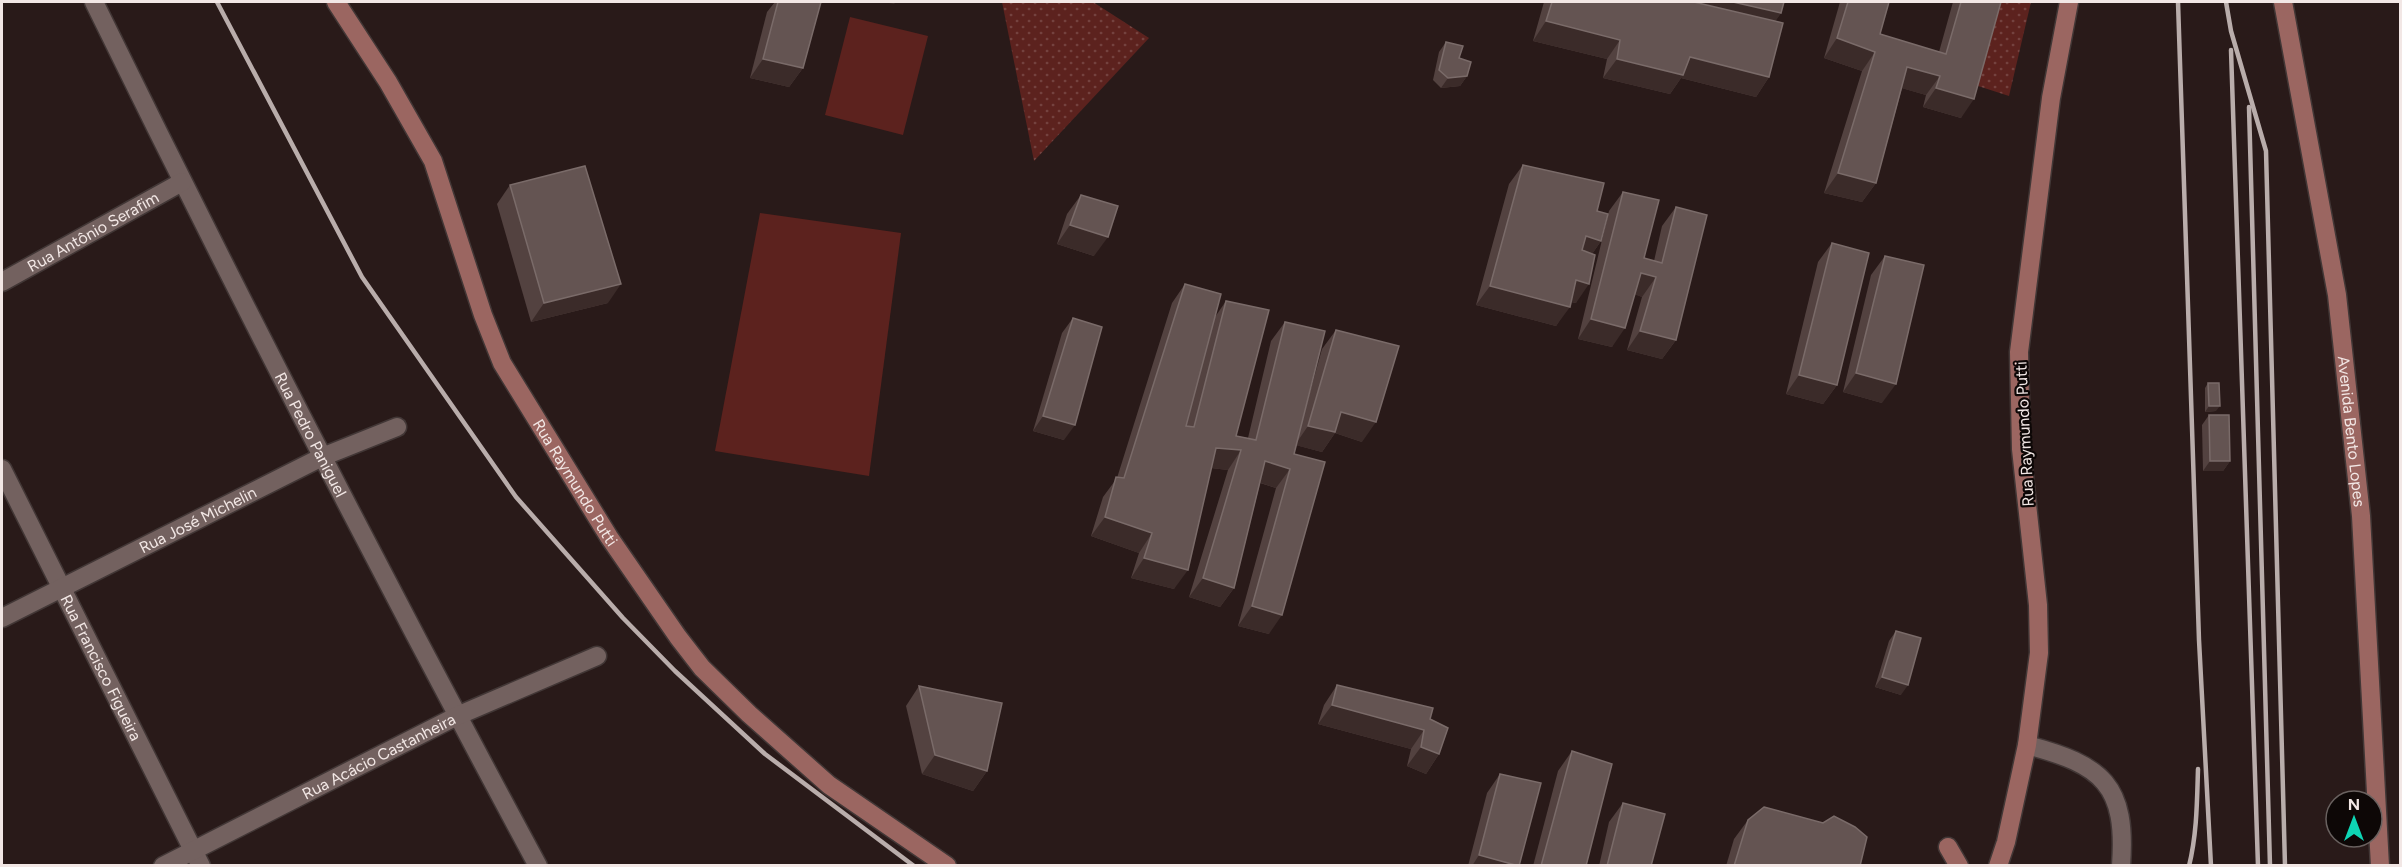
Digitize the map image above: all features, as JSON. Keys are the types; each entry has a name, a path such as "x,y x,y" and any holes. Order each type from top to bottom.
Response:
{"street":[{"name":"Rua Pedro Paniguel","path":"94,2 182,182 322,456 538,866"},
{"name":"Rua Raymundo Putti","path":"336,2 388,82 433,161 483,315 502,363 609,537 678,637 702,668 748,714 829,785 947,866"},
{"name":"Rua Raymundo Putti","path":"1998,866 2006,842 2027,745 2039,653 2038,605 2021,449 2019,352 2051,98 2069,2"},
{"name":"Avenida Bento Lopes","path":"2283,2 2338,306 2361,516 2380,866"},
{"name":"Rua Antônio Serafim","path":"2,282 182,182"},
{"name":"Rua José Michelin","path":"2,618 322,456 397,427"},
{"name":"Rua Francisco Figueira","path":"2,469 197,858"},
{"name":"Rua Acácio Castanheira","path":"163,866 197,858 457,716 597,656"},
{"path":"2027,745 2087,766 2109,786 2120,809 2123,842 2121,866"},
{"path":"1948,847 1959,866"}],"shaded area":[{"path":"1002,2 1093,2 1149,38 1034,161"},
{"path":"1997,2 2031,2 2009,96 1975,85"},
{"path":"850,17 928,36 903,135 825,115"},
{"path":"760,213 901,233 869,476 715,451"}],"building":[{"path":"778,2 821,2 803,68 763,59"},
{"path":"1552,2 1694,2 1783,23 1769,77 1690,57 1683,75 1617,59 1620,40 1546,21"},
{"path":"1733,2 1784,2 1781,13"},
{"path":"1848,2 1889,2 1880,34 1946,54 1961,2 2001,2 1974,99 1936,88 1940,76 1907,67 1876,183 1838,173 1875,52 1837,38"},
{"path":"1446,42 1463,46 1459,58 1471,62 1467,76 1448,78 1439,70"},
{"path":"1523,165 1604,183 1597,211 1608,214 1601,241 1586,236 1582,250 1595,255 1589,284 1576,280 1570,307 1490,286"},
{"path":"585,166 621,284 544,303 510,185"},
{"path":"1623,192 1659,200 1644,258 1662,263 1676,207 1707,215 1676,340 1640,331 1656,277 1641,273 1625,328 1591,319"},
{"path":"1081,195 1118,206 1108,237 1070,225"},
{"path":"1832,243 1869,253 1837,385 1799,375"},
{"path":"1885,256 1924,265 1896,384 1856,373"},
{"path":"1185,284 1221,294 1186,426 1194,427 1226,301 1269,310 1236,436 1256,440 1285,322 1325,331 1294,454 1325,462 1282,615 1252,606 1290,469 1265,461 1234,588 1203,578 1241,450 1216,448 1188,570 1144,558 1152,533 1105,517 1116,477 1124,478"},
{"path":"1073,318 1102,327 1075,425 1043,416"},
{"path":"1336,330 1399,346 1376,422 1341,412 1335,432 1308,426"},
{"path":"2208,383 2219,383 2220,406 2209,406"},
{"path":"2209,415 2229,415 2230,461 2210,461"},
{"path":"1896,631 1921,638 1908,685 1882,677"},
{"path":"1337,685 1433,708 1430,719 1448,728 1439,754 1421,747 1424,730 1332,705"},
{"path":"919,686 1002,703 987,771 935,755"},
{"path":"1572,751 1612,764 1586,866 1541,866"},
{"path":"1500,774 1541,783 1519,866 1479,855"},
{"path":"1623,803 1665,814 1651,866 1607,866"},
{"path":"1764,807 1823,823 1834,816 1855,827 1867,837 1860,866 1734,866 1748,820"}],"railway":[{"path":"217,2 362,277 516,497 623,618 675,671 765,754 914,866"},
{"path":"2178,2 2199,640 2211,866"},
{"path":"2226,2 2231,31 2266,151 2285,866"},
{"path":"2231,50 2258,866"},
{"path":"2249,107 2270,866"},
{"path":"2189,866 2195,830 2198,769"}]}
